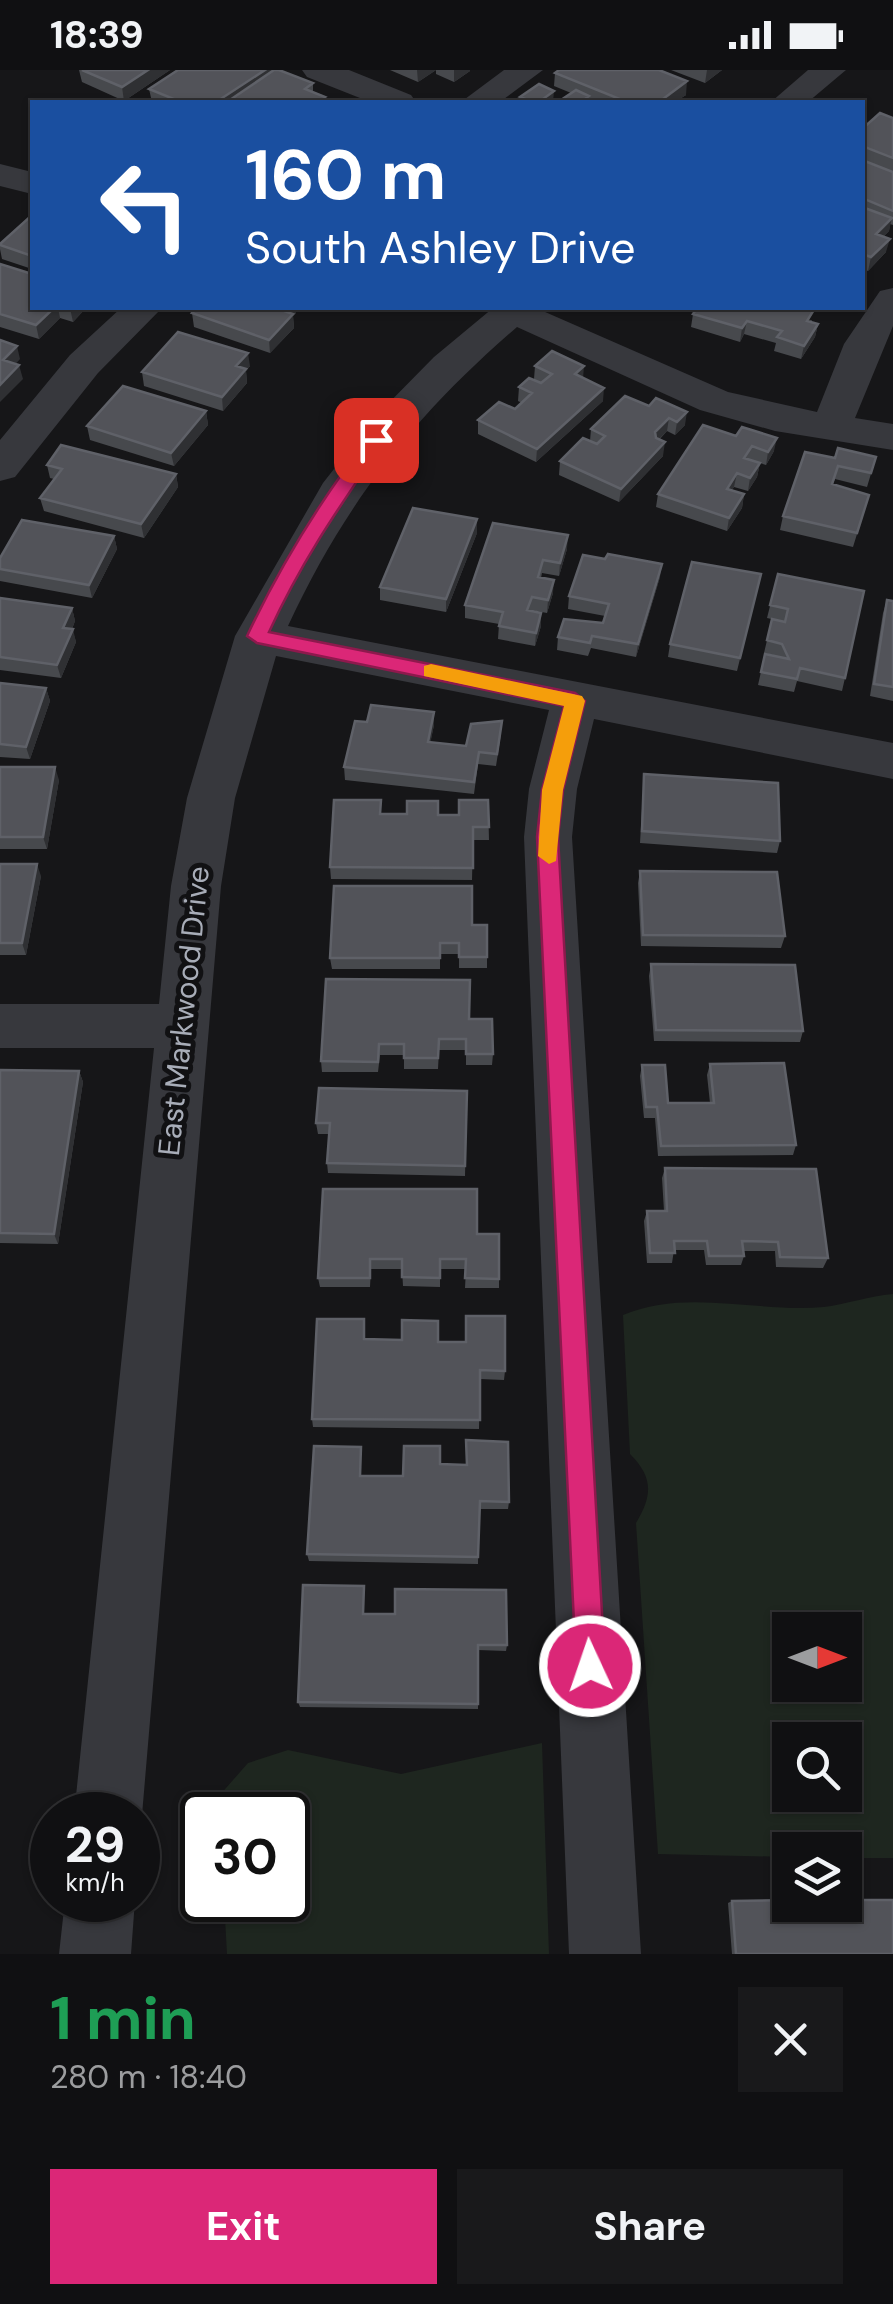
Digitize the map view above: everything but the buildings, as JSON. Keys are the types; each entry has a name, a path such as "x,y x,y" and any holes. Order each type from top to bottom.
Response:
{"street":[{"path":"319,70 394,100"},
{"path":"481,100 526,70"},
{"path":"790,100 828,70"},
{"path":"0,174 30,182"},
{"path":"832,428 849,369 871,325 893,299"},
{"path":"0,467 84,364 141,310"},
{"name":"East Markwood Drive","path":"110,1792 181,1026 208,806 230,710 288,568 334,496 376,440 423,388 513,310"},
{"path":"516,310 714,401 832,428 893,437"},
{"path":"257,636 893,760"},
{"path":"575,701 553,790 548,837 605,1954"},
{"path":"0,1026 181,1026"},
{"path":"96,1954 98,1922"}],"shaded area":[{"path":"893,1294 893,1858 862,1858 862,1832 772,1832 772,1857 658,1854 636,1523 648,1487 643,1471 630,1454 623,1315 647,1307 697,1302 824,1307"},
{"path":"542,1743 549,1954 227,1954 225,1922 310,1922 310,1792 223,1792 248,1763 288,1750 401,1774"}],"slow traffic":[{"path":"431,671 575,701 553,790 549,856"}],"route":[{"path":"376,440 288,568 257,636 575,701 553,790 548,837 590,1666"}]}
